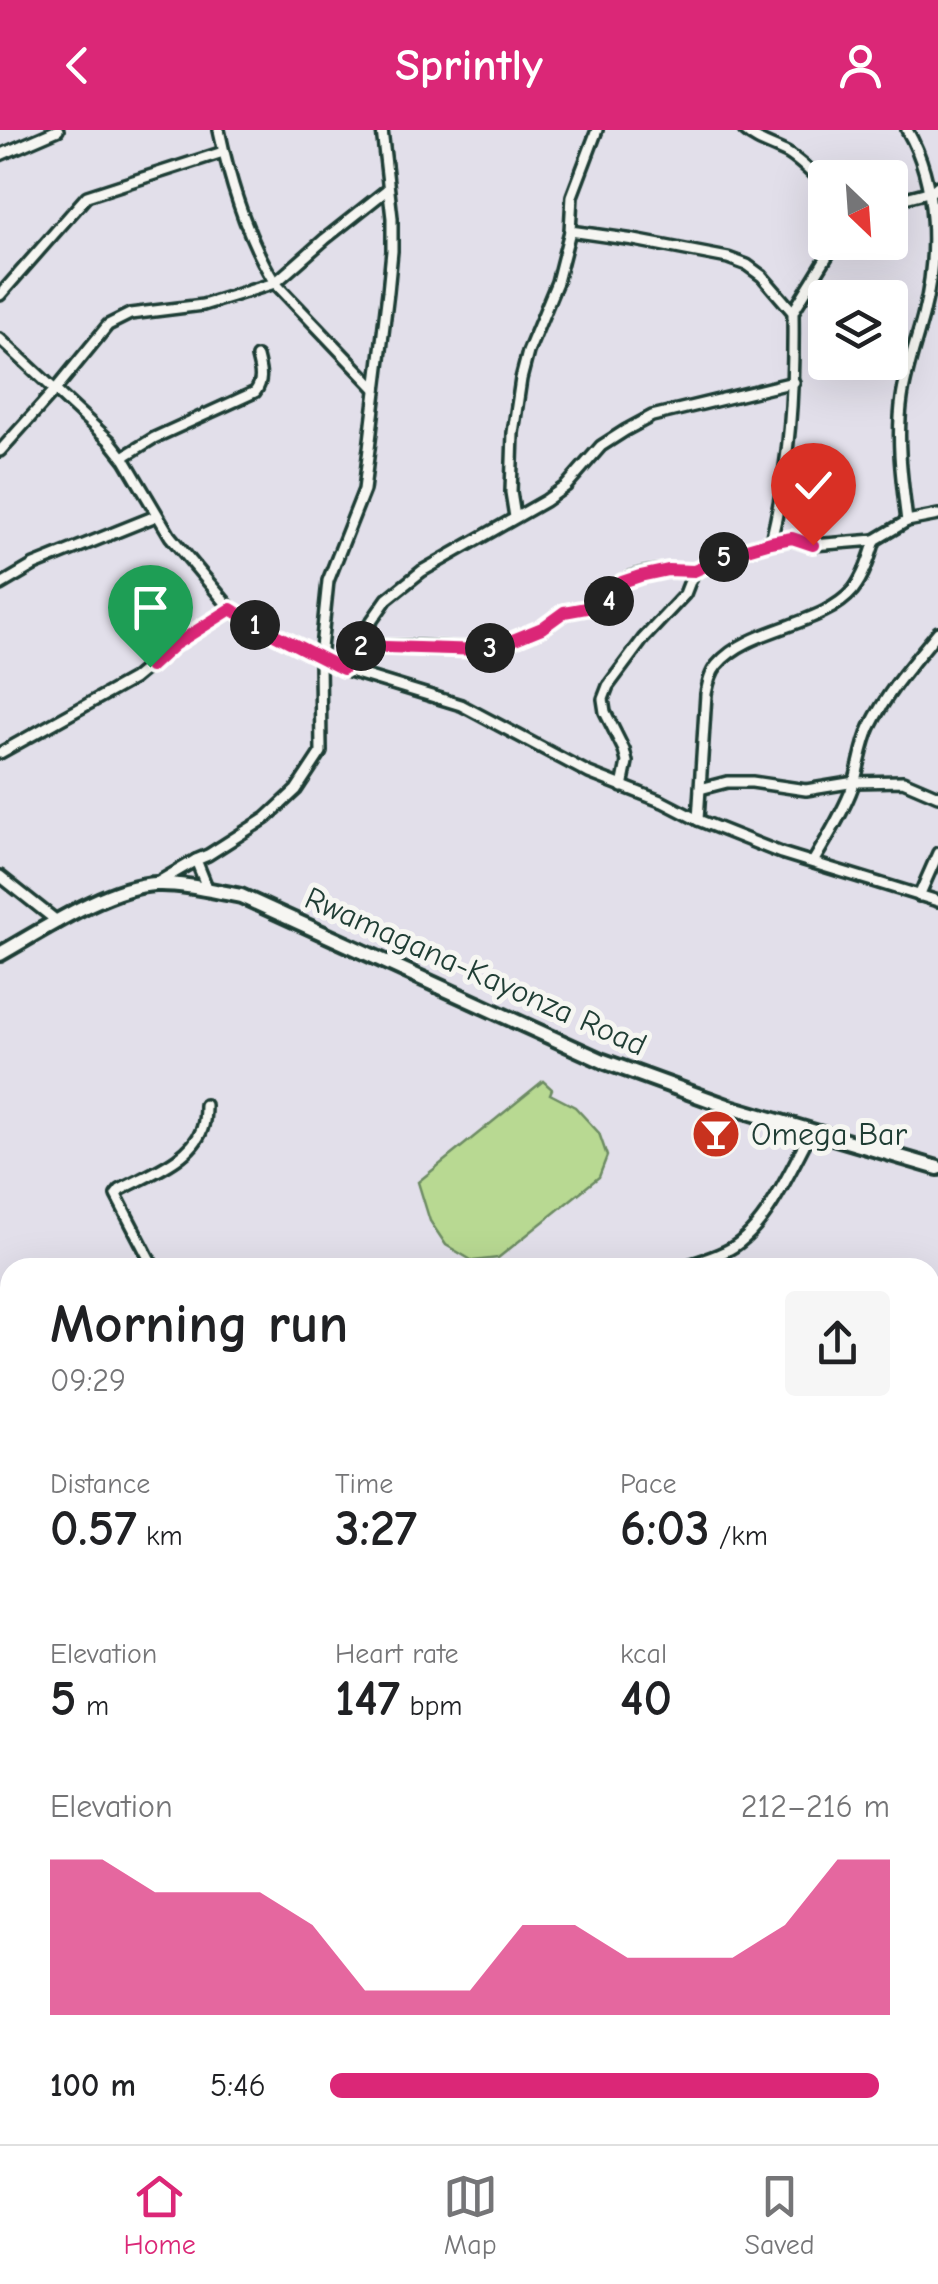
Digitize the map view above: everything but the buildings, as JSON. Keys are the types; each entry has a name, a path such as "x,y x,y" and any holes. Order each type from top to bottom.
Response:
{"highway":[{"name":"Rwamagana-Kayonza Road","path":"0,954 110,895 155,884 241,896 603,1061 698,1096 938,1168"}],"street":[{"path":"0,156 58,130"},
{"path":"219,130 248,228 276,282 376,390"},
{"path":"155,884 266,818 296,790 321,752 320,658 328,581 364,490 392,251 382,130"},
{"path":"515,517 511,492 513,433 521,378 557,282 570,231 572,196 597,130"},
{"path":"744,130 808,169"},
{"path":"906,130 935,189 936,234 923,318 902,400 899,452 907,522"},
{"path":"0,295 87,196 223,152"},
{"path":"908,197 935,189"},
{"path":"0,452 108,325 119,318 204,305 276,282 388,190"},
{"path":"570,231 728,258 762,276 793,312"},
{"path":"771,542 782,496 794,382 793,312 825,260"},
{"path":"0,338 110,442 170,536 243,618 343,669 462,705 589,772 698,820 781,853 938,901"},
{"path":"123,457 154,438 255,392 261,378 257,356"},
{"path":"343,669 387,599 422,570 566,486 601,446 652,416 794,382"},
{"path":"354,646 483,650 542,628 564,612 603,605 622,582 630,579 668,570 694,571 740,551 792,538 813,545 875,540 907,522 938,515"},
{"path":"0,585 34,565 156,516"},
{"path":"698,820 706,694 711,674 745,644 843,600 855,587 875,540"},
{"path":"622,787 627,762 603,700 608,686 643,640 685,594 694,571"},
{"path":"0,753 133,679 174,645 231,609"},
{"path":"813,862 841,813 854,782 863,743 880,707 938,632"},
{"path":"700,789 727,782 806,790 854,782 903,781 938,796"},
{"path":"919,896 938,854"},
{"path":"196,860 208,890"},
{"path":"0,876 58,922"},
{"path":"149,1258 116,1195 190,1148 204,1125 206,1105"},
{"path":"708,1258 726,1252 745,1238 788,1176 811,1132"}],"green space":[{"path":"543,1081 552,1089 550,1094 575,1107 599,1133 607,1156 599,1177 498,1258 468,1258 446,1245 430,1221 418,1182"}],"place":[{"name":"Omega Bar","path":"716,1134"}],"route":[{"path":"150,667 174,645 231,609 343,669 354,646 483,650 542,628 564,612 603,605 622,582 640,576 668,570 694,571 740,551 792,538 813,545"}]}
